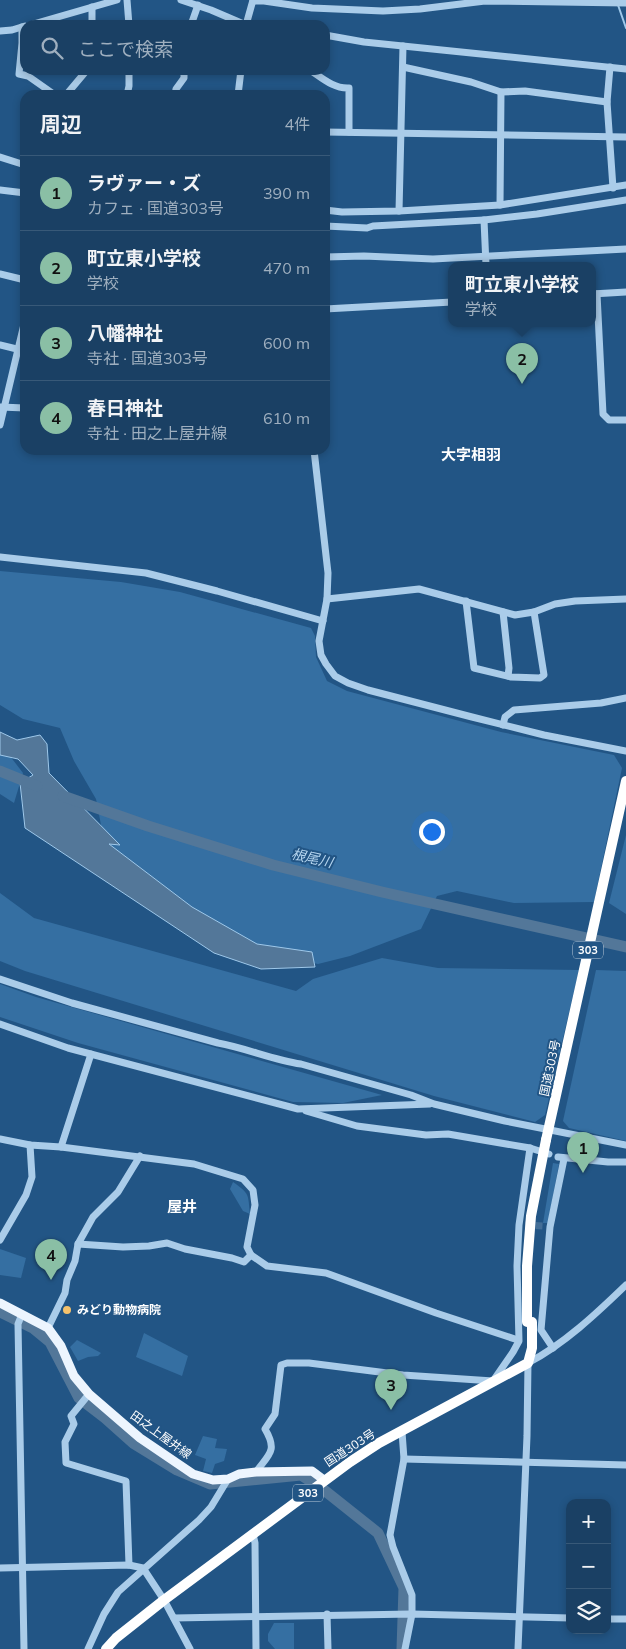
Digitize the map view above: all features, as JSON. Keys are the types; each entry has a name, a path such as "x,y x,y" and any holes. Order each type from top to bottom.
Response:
{"highway":[{"name":"国道303号","path":"551,1130 626,781"},
{"name":"国道303号","path":"106,1649 116,1638 164,1600 324,1480 379,1443 528,1363 526,1349 530,1322 527,1266 531,1216 626,808"}],"main road":[{"name":"田之上屋井線","path":"0,1303 48,1328 61,1346 86,1398 193,1474 213,1480 228,1479 239,1474 256,1472 312,1472 324,1480"}],"street":[{"path":"47,20 92,7 100,2 117,0"},
{"path":"127,0 129,20"},
{"path":"182,0 234,20"},
{"path":"247,20 253,0 312,8 383,11 420,9 485,1 620,3"},
{"path":"193,20 198,5"},
{"path":"92,7 92,20"},
{"path":"0,31 20,28"},
{"path":"330,36 364,42 626,69"},
{"path":"399,211 403,46"},
{"path":"610,67 607,102 612,188"},
{"path":"403,68 471,82 501,92 525,90 607,102"},
{"path":"24,75 48,90"},
{"path":"70,90 83,75"},
{"path":"128,90 129,75"},
{"path":"176,90 184,75"},
{"path":"239,90 240,75"},
{"path":"317,75 333,86 342,89 349,88 349,132"},
{"path":"42,90 44,86"},
{"path":"500,205 501,92"},
{"path":"330,132 626,137"},
{"path":"0,157 20,163"},
{"path":"330,211 399,211 500,205 626,186"},
{"path":"0,190 20,192"},
{"path":"330,226 367,228 373,226 484,220 626,200"},
{"path":"484,220 486,262"},
{"path":"330,257 364,256 433,259 626,249"},
{"path":"0,274 20,279"},
{"path":"596,294 626,292"},
{"path":"330,309 448,302"},
{"path":"596,321 603,414 610,420 626,420"},
{"path":"0,345 20,350"},
{"path":"0,425 2,408 20,356"},
{"path":"2,408 20,408"},
{"path":"315,455 328,573 327,599 319,641 321,654 335,676 368,690 503,725 626,751"},
{"path":"0,557 146,573 209,588 323,621"},
{"path":"327,599 418,589 515,615 574,601 626,599"},
{"path":"466,601 474,668 508,676 540,678 544,675 534,612"},
{"path":"503,612 509,668 508,676"},
{"path":"503,725 505,716 514,710 601,703 626,698"},
{"path":"0,979 72,1003 218,1043 237,1046 286,1062 301,1064 411,1094 434,1104 626,1145"},
{"path":"0,1024 28,1035 91,1054 357,1126 426,1135 448,1134 530,1148 549,1154"},
{"path":"61,1147 91,1054"},
{"path":"298,1109 434,1104"},
{"path":"0,1139 30,1145 140,1156 194,1164 242,1179 253,1190 256,1205 247,1247 251,1255 267,1266 326,1273 436,1313 518,1340"},
{"path":"0,1240 2,1231 26,1195 32,1177 30,1145"},
{"path":"256,1472 272,1450 265,1429 276,1414 280,1365 287,1363 309,1363 403,1375 493,1381 513,1352 518,1340 517,1266 530,1148"},
{"path":"48,1328 65,1293 78,1244 92,1217 118,1192 140,1156"},
{"path":"553,1348 541,1330 547,1226 561,1158 626,1162"},
{"path":"78,1244 132,1247 168,1243 185,1249 244,1262 251,1255"},
{"path":"518,1649 528,1363 553,1348 626,1286"},
{"path":"22,1314 18,1324 24,1649"},
{"path":"86,1398 70,1416 74,1424 65,1442 66,1463 126,1481 129,1565"},
{"path":"402,1432 404,1459 390,1535 412,1595 412,1614 405,1649"},
{"path":"404,1459 626,1465"},
{"path":"88,1649 109,1605 118,1592 143,1568 200,1520 211,1507 228,1479"},
{"path":"253,1534 255,1543 256,1649"},
{"path":"0,1568 129,1565 143,1568 164,1600 190,1649"},
{"path":"327,1614 328,1649"},
{"path":"174,1618 327,1614 566,1618"},
{"path":"611,1619 626,1619"}],"shaded area":[{"path":"0,571 121,582 180,592 311,628 315,636 316,657 327,681 347,691 501,732 614,755 622,768 594,902 514,903 457,891 437,896 421,929 350,956 318,964 242,946 107,856 96,799 74,761 60,728 23,719 0,705"},
{"path":"0,732 17,740 40,735 47,744 49,773 120,845 109,844 192,907 257,944 312,952 315,967 261,969 214,953 25,828 20,783 33,775 18,759 0,755"},
{"path":"0,743 23,773 14,803 0,794"},
{"path":"626,835 626,914 609,903"},
{"path":"0,893 34,918 296,991 313,979 382,958 438,968 579,970 545,1115 535,1122 434,1096 25,971 0,961"},
{"path":"596,970 626,971 626,1141 569,1128 563,1121"},
{"path":"0,984 36,997 382,1095 343,1103 293,1102 78,1043 0,1017"},
{"path":"553,1163 559,1164 548,1223 543,1223"},
{"path":"233,1182 243,1189 247,1195 250,1214 243,1211 230,1189"},
{"path":"0,1249 26,1258 21,1278 0,1275"},
{"path":"144,1333 188,1356 182,1376 136,1357"},
{"path":"77,1340 101,1353 98,1356 78,1361 70,1347"},
{"path":"203,1436 217,1439 215,1448 227,1449 224,1461 215,1464 212,1473 203,1471 206,1459 195,1455"},
{"path":"274,1623 294,1623 294,1649 275,1649 268,1641 268,1634"}],"waterway":[{"path":"618,5 626,28"},
{"name":"根尾川","path":"0,771 37,786"},
{"name":"根尾川","path":"63,796 148,826 273,865 382,892 626,947"},
{"path":"0,1312 33,1328 50,1342 79,1398 133,1443 177,1470 210,1484 301,1475 324,1490 378,1533 404,1588 402,1649"}],"tunnel":[{"path":"525,1225 543,1226"}],"place":[{"name":"町立東小学校","path":"522,384"},
{"name":"ラヴァー・ズ","path":"583,1173"},
{"name":"春日神社","path":"51,1280"},
{"name":"みどり動物病院","path":"67,1310"},
{"name":"八幡神社","path":"391,1410"}],"district":[{"name":"大字相羽","path":"471,455"},
{"name":"屋井","path":"182,1207"}]}
